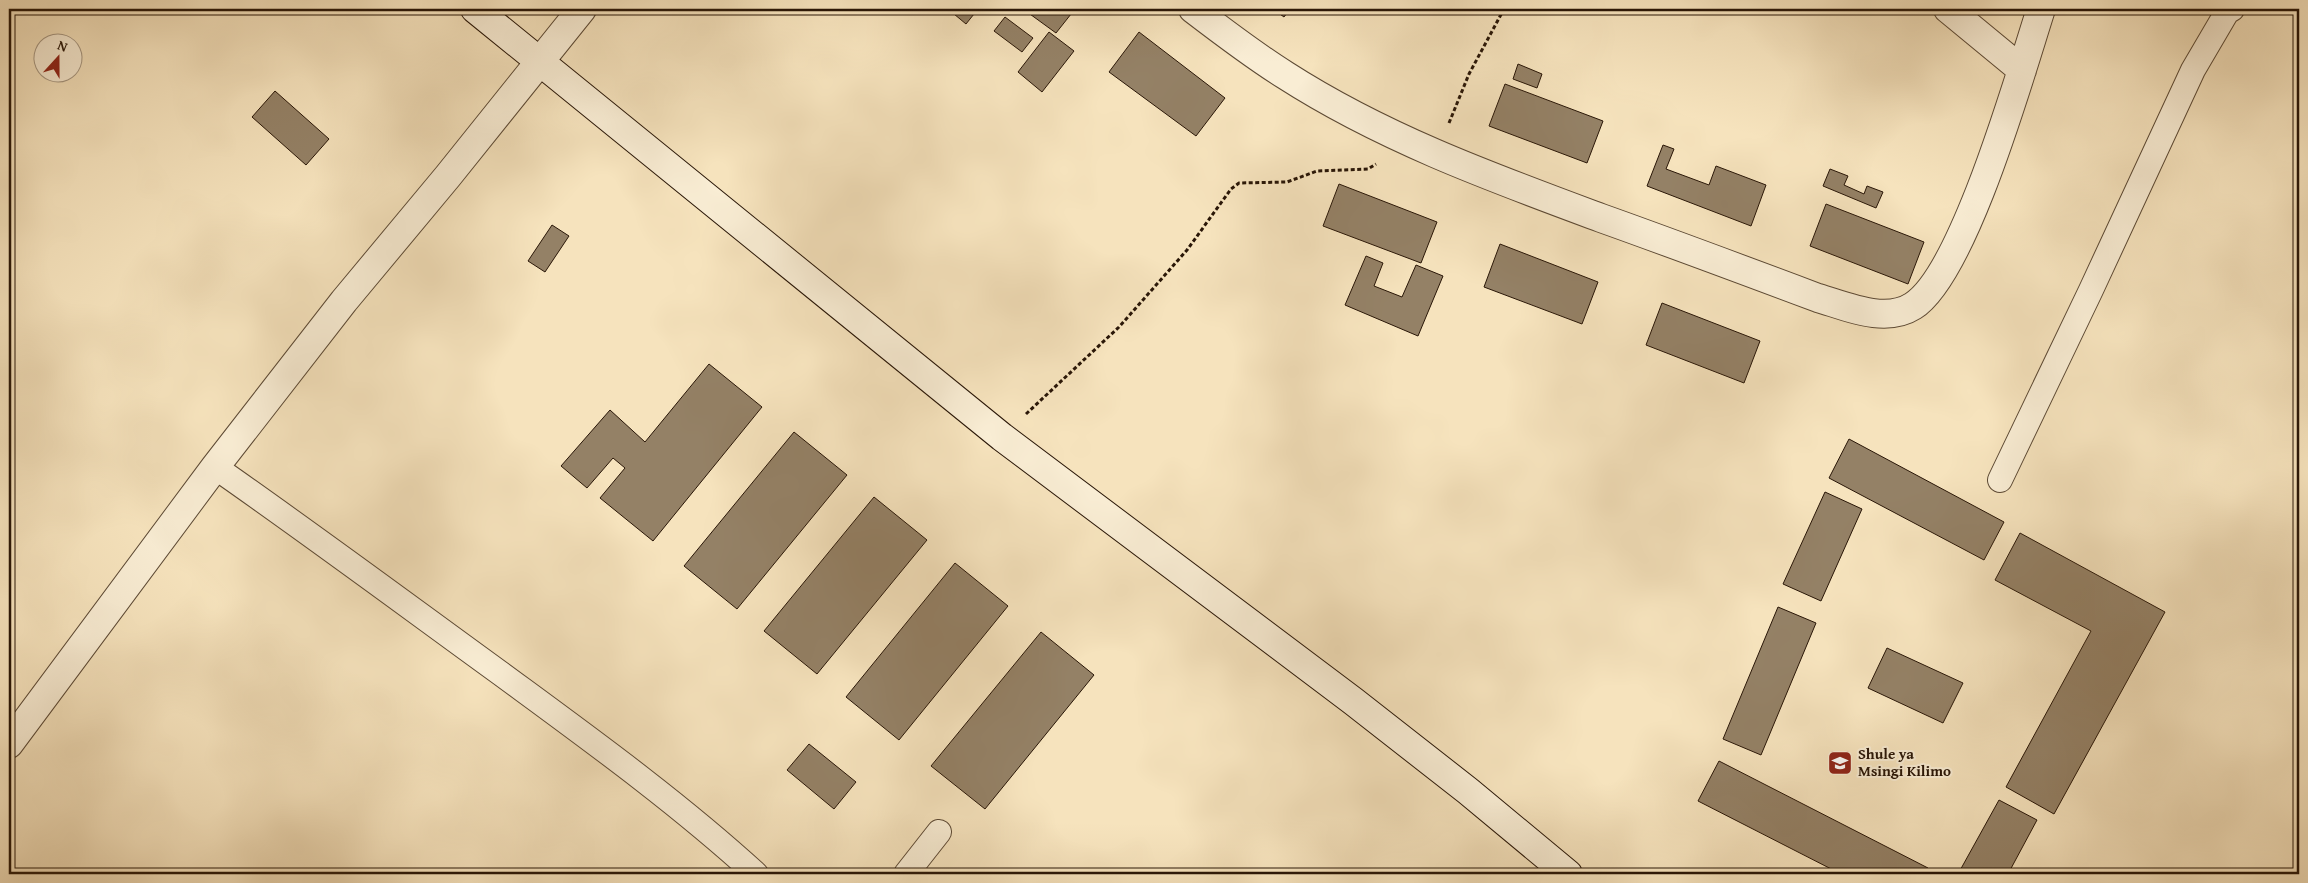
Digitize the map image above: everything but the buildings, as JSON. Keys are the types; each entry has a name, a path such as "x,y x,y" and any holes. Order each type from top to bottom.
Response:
{"street":[{"path":"475,9 506,21 540,62 1002,437 1353,701 1468,791 1568,874"},
{"path":"9,744 215,467 344,301 448,176 582,9"},
{"path":"1193,9 1241,46 1286,76 1396,136 1483,175 1818,298 1866,312 1889,313 1912,307 1928,293 1941,276 1964,229 1986,175 2042,9"},
{"path":"1948,9 2022,70"}],"lane":[{"path":"2000,480 2193,70 2227,12 2232,9"},
{"path":"215,467 307,531 546,707 658,792 756,874"},
{"path":"906,874 939,832"}],"path":[{"path":"1437,154 1469,74 1504,9"},
{"path":"1002,437 1119,328 1187,250 1231,189 1240,183 1287,182 1317,171 1368,169 1383,157 1396,136"}],"place":[{"name":"Shule ya Msingi Kilimo","path":"1840,763"}]}
